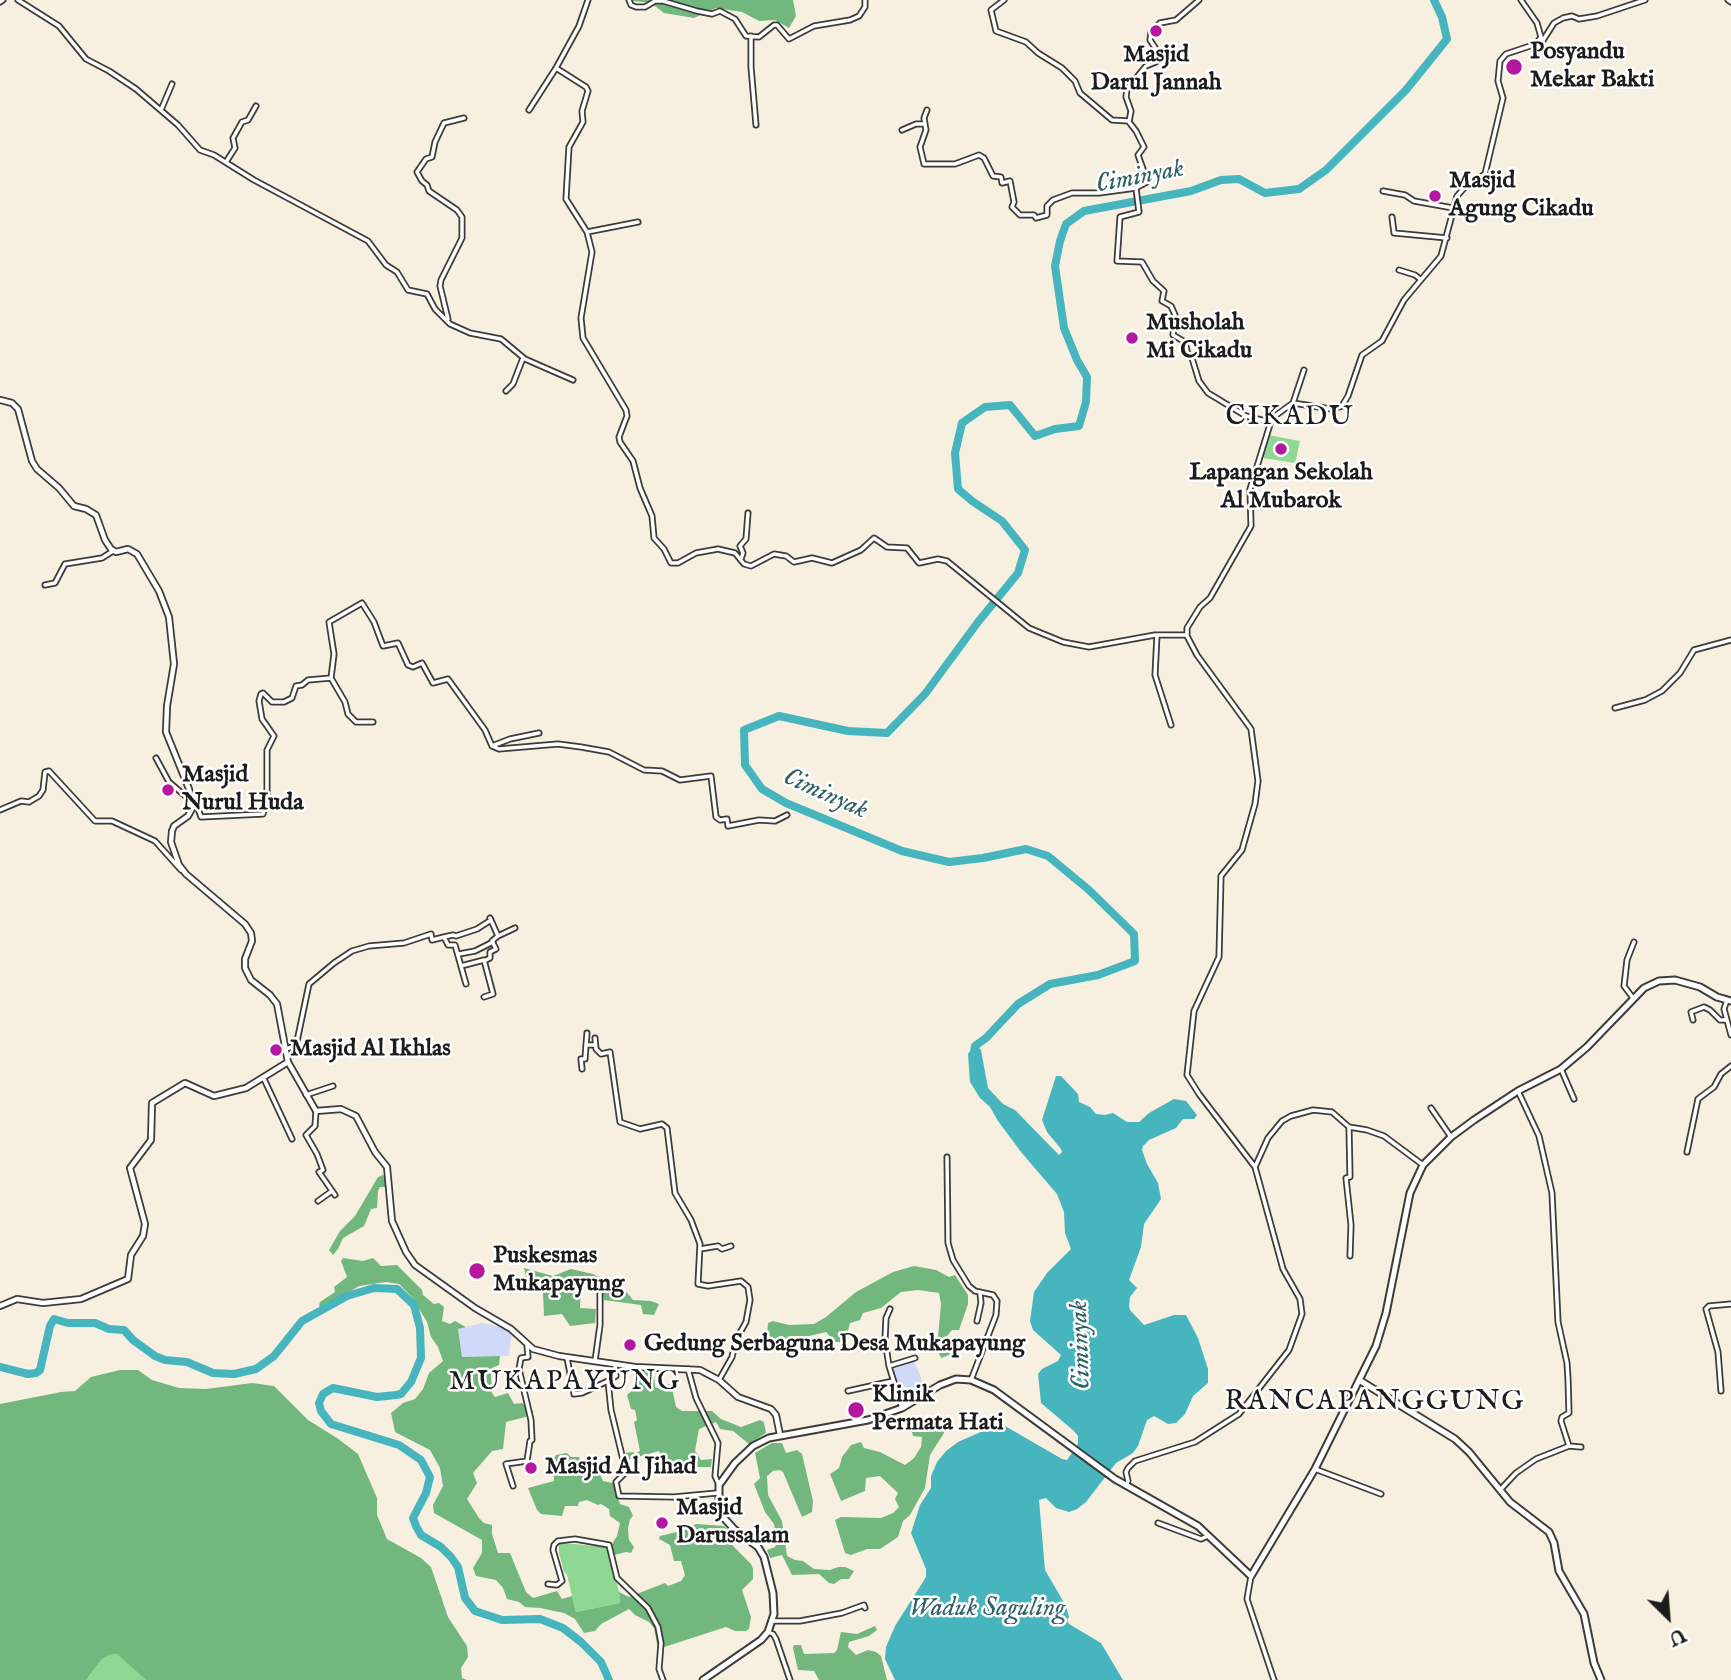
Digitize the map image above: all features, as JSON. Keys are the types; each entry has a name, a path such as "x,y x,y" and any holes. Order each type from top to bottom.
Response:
{"main road":[{"path":"703,1680 761,1640 773,1621 775,1602 765,1557 758,1547 723,1517 718,1489 736,1463 760,1441 868,1420 902,1408 948,1382 971,1380 1011,1402 1115,1479 1209,1534 1251,1576 1315,1469 1380,1335 1410,1193 1423,1165 1451,1137 1518,1091 1561,1069 1604,1030 1644,988 1666,979 1700,987 1729,1000"},
{"path":"1359,1380 1455,1439 1517,1508 1549,1532 1554,1543 1559,1571 1584,1614 1594,1663 1601,1680"}],"street":[{"path":"18,0 59,26 86,59 121,78 161,110 200,150 368,241 386,265 397,272 408,290 427,294 435,309 450,324 470,333 507,342 526,359 573,380"},
{"path":"528,110 556,68 579,26 588,0"},
{"path":"629,0 631,5 636,7 663,1 698,11 728,13 746,36 763,35 777,25 789,39 814,26 859,16 866,7 865,0"},
{"path":"1004,0 991,10 996,31 1026,42 1062,68 1075,81 1080,93 1112,120 1129,121"},
{"path":"927,110 924,124 926,130 920,147 925,164 955,164 979,155 984,158 993,176 1000,177 1002,183 1010,181 1014,202 1012,207 1020,215 1034,215 1036,218 1047,215 1047,206 1052,200 1072,193 1099,193 1136,188 1147,182 1138,155 1144,147 1129,121 1131,111 1126,94 1129,84 1146,66 1155,64 1159,55 1158,49 1150,40 1151,32 1160,23 1176,20 1199,0"},
{"path":"1521,0 1541,32 1539,41 1532,46"},
{"path":"1293,403 1331,409 1342,405 1348,396 1362,355 1382,341 1404,300 1441,256 1453,208 1461,190 1486,172 1503,99 1498,81 1500,61 1506,54 1525,46 1540,45 1554,23 1563,18 1597,16 1645,0"},
{"path":"751,36 756,125"},
{"path":"556,68 588,89 582,111 583,122 569,147 566,199 587,232 592,252 580,318 583,338 626,410 627,416 619,437 634,461 640,488 652,516 654,538 671,563 696,553 718,549 735,553 744,564 751,566 774,554 786,556 794,562 812,558 832,563 861,550 874,538 887,547 908,548 919,563 938,559 947,561 1029,628 1063,642 1088,647 1157,635 1186,635"},
{"path":"161,110 172,84"},
{"path":"226,162 235,148 233,138 256,106"},
{"path":"448,321 440,286 462,238 462,217 457,210 429,191 417,172 426,159 432,157 435,142 444,123 464,118"},
{"path":"902,130 916,124 924,124"},
{"path":"1136,188 1140,211 1120,218 1117,261 1142,262 1153,281 1164,291 1162,301 1174,311 1173,335 1185,342 1199,381 1208,393 1246,416 1269,422"},
{"path":"1383,191 1405,195 1426,204 1453,208"},
{"path":"1392,216 1394,233 1447,239"},
{"path":"587,232 638,222"},
{"path":"1399,270 1420,279"},
{"path":"506,391 513,384 526,359"},
{"path":"1126,1486 1128,1468 1135,1461 1195,1442 1239,1414 1289,1350 1302,1314 1300,1299 1283,1269 1255,1167 1187,1075 1191,1022 1196,1004 1218,961 1221,876 1242,850 1255,804 1257,774 1253,735 1248,725 1211,676 1186,635 1189,623 1210,598 1251,526 1250,489 1269,422 1293,403 1304,370"},
{"path":"0,400 12,403 18,409 32,461 37,469 60,488 74,506 94,513 107,545 113,551"},
{"path":"741,559 743,553 740,546 746,540 748,513"},
{"path":"45,585 55,583 65,564 103,558 113,551 128,549 137,554 159,591 172,634 174,664 166,732 184,774 192,802 190,813 174,826 171,836 183,871"},
{"path":"373,722 355,722 348,714 345,702 331,678 334,654 329,622 362,603 374,622 383,646 398,643 408,665 412,667 422,663 433,683 448,680 485,730 492,746 499,749 558,744 581,747 609,752 644,770 662,771 680,780 711,776 716,817 720,820 727,818 728,826 759,820 775,821 786,815"},
{"path":"1157,635 1155,675 1171,725"},
{"path":"1615,708 1645,700 1661,691 1681,673 1694,650 1731,640"},
{"path":"156,758 171,784 197,806 201,817 264,813 267,798 267,750 274,736 262,719 259,701 261,694 276,703 284,702 292,698 296,686 308,680 331,678"},
{"path":"492,746 539,733"},
{"path":"0,810 21,801 29,802 39,796 43,790 45,772 49,771 94,821 112,821 155,841 183,871 251,933 252,941 245,968 251,979 277,1004 288,1062 316,1111 315,1126 306,1135 323,1170 319,1172 334,1193 318,1201"},
{"path":"285,1049 296,1046 309,984 346,953 369,946 404,943 431,934 432,940 456,936 477,929 490,919 498,936"},
{"path":"458,954 475,951 515,928"},
{"path":"444,937 448,944 455,944 466,984"},
{"path":"461,966 490,958 490,952 496,948 493,942"},
{"path":"1633,998 1624,986 1627,960 1634,942"},
{"path":"484,961 493,994 484,997"},
{"path":"1729,1000 1724,1009 1731,1035"},
{"path":"1693,1020 1691,1012 1699,1007 1707,1008 1719,1019 1726,1020"},
{"path":"582,1069 581,1059 585,1059 587,1033"},
{"path":"595,1038 595,1045 601,1054 610,1052 620,1122 640,1129 662,1125 667,1128 675,1193 691,1220 700,1249 698,1285 741,1281 748,1287 750,1300 746,1322 719,1380"},
{"path":"586,1045 595,1045"},
{"path":"0,1306 17,1299 43,1303 81,1299 128,1279 131,1255 144,1233 145,1224 130,1168 151,1140 152,1103 185,1083 214,1096 246,1088 288,1062"},
{"path":"1687,1152 1698,1099 1714,1087 1721,1074 1731,1066"},
{"path":"1561,1069 1574,1099"},
{"path":"264,1079 292,1139"},
{"path":"306,1095 334,1086"},
{"path":"1518,1091 1539,1136 1552,1193 1558,1322 1568,1379 1569,1413 1562,1417 1561,1421 1569,1446"},
{"path":"1431,1108 1451,1137"},
{"path":"316,1111 341,1109 356,1116 374,1152 387,1167 392,1221 415,1265 511,1329 527,1345 538,1351 615,1364 700,1370 719,1380 738,1397 773,1411 780,1435"},
{"path":"1255,1167 1268,1138 1282,1121 1313,1111 1332,1112 1349,1127 1384,1136 1423,1165"},
{"path":"1349,1127 1350,1177 1346,1178 1351,1225 1350,1256"},
{"path":"947,1157 948,1243 958,1272 969,1286 980,1293 993,1295 998,1308 971,1380"},
{"path":"700,1249 718,1246 722,1249 731,1246"},
{"path":"595,1361 600,1325 600,1287"},
{"path":"976,1321 981,1303 980,1293"},
{"path":"1721,1391 1718,1352 1706,1309 1710,1306 1731,1304"},
{"path":"890,1309 886,1318 885,1340 889,1366 902,1408"},
{"path":"513,1486 506,1464 527,1461 532,1440 531,1420 519,1369 521,1357 528,1357 527,1345"},
{"path":"567,1357 573,1394 582,1393 616,1377 615,1364"},
{"path":"889,1366 915,1357"},
{"path":"608,1381 611,1410 626,1472 616,1482 620,1496 674,1497 718,1489 715,1476 718,1443 696,1398 688,1368"},
{"path":"848,1391 893,1381"},
{"path":"1501,1489 1516,1473 1536,1459 1569,1446 1581,1447"},
{"path":"1315,1469 1381,1494"},
{"path":"1158,1523 1201,1539 1209,1534"},
{"path":"548,1584 557,1585 562,1581 553,1550 558,1541 575,1539 609,1545 617,1578 648,1608 658,1627 661,1643 659,1669 663,1680"},
{"path":"1251,1576 1247,1599 1274,1680"},
{"path":"773,1621 810,1619 842,1613 864,1605 865,1608"},
{"path":"768,1632 776,1639 790,1680"}],"shaded area":[{"path":"482,1323 512,1331 509,1356 462,1357 457,1329"},
{"path":"914,1360 924,1386 902,1395 891,1370"}],"green space":[{"path":"623,0 793,0 796,16 789,28 775,20 759,21 742,12 716,8 694,18 664,13 651,3"},
{"name":"Lapangan Sekolah Al Mubarok","path":"1268,435 1300,441 1295,463 1263,458"},
{"path":"383,1175 387,1179 387,1187 380,1187 378,1191 377,1208 371,1209 364,1226 343,1238 333,1255 329,1250 340,1231 355,1216 378,1177"},
{"path":"343,1258 363,1261 373,1258 381,1266 397,1265 422,1290 423,1295 434,1304 439,1303 444,1307 442,1321 450,1324 455,1321 466,1327 458,1329 462,1357 500,1356 499,1365 492,1368 491,1373 492,1393 495,1397 508,1393 514,1404 522,1403 533,1411 533,1415 506,1422 503,1449 492,1451 473,1473 477,1483 467,1499 479,1518 492,1525 498,1553 510,1553 526,1592 533,1598 557,1591 562,1599 572,1596 576,1612 620,1603 619,1592 629,1597 665,1583 668,1586 681,1581 685,1575 681,1561 674,1561 670,1545 659,1539 660,1536 696,1524 724,1526 734,1547 753,1569 753,1579 742,1590 751,1617 749,1629 735,1631 726,1627 658,1649 654,1628 629,1609 601,1624 595,1631 584,1633 575,1619 564,1613 525,1607 519,1602 507,1599 496,1580 476,1576 473,1568 482,1553 482,1540 434,1513 433,1505 443,1486 440,1468 430,1450 395,1432 391,1413 403,1403 415,1399 423,1389 429,1373 443,1361 438,1347 412,1297 399,1284 386,1282 359,1286 323,1308 319,1306 320,1302 335,1292 334,1287 347,1277 341,1261"},
{"path":"914,1266 936,1270 949,1277 955,1275 968,1295 968,1304 959,1330 952,1330 943,1341 951,1351 949,1355 941,1358 937,1348 941,1304 939,1293 918,1290 901,1292 881,1308 863,1313 860,1320 850,1323 845,1342 835,1342 826,1332 805,1337 793,1336 790,1352 766,1346 768,1323 773,1321 789,1325 814,1324 856,1292 893,1272"},
{"path":"524,1268 553,1276 571,1269 593,1274 625,1290 633,1300 659,1304 654,1315 643,1314 641,1305 604,1300 602,1285 581,1286 580,1308 596,1309 595,1323 570,1326 562,1314 544,1316 543,1293 522,1291 522,1281 526,1276"},
{"path":"120,1370 138,1370 152,1380 179,1388 206,1389 252,1383 274,1386 308,1420 358,1454 377,1498 377,1515 387,1539 421,1558 431,1567 448,1617 467,1646 468,1657 461,1668 462,1678 467,1680 146,1680 117,1654 102,1659 86,1680 0,1680 0,1404 75,1391 91,1377"},
{"path":"634,1371 654,1372 655,1387 660,1389 669,1384 676,1407 682,1411 712,1411 721,1419 741,1427 760,1420 764,1422 766,1433 749,1444 733,1431 720,1429 716,1422 699,1429 695,1451 701,1460 712,1459 711,1467 678,1467 663,1461 659,1451 627,1460 624,1453 635,1454 640,1451 634,1422 637,1420 635,1410 631,1409 627,1395 635,1388"},
{"path":"911,1418 926,1419 943,1429 944,1433 930,1455 925,1488 910,1515 903,1521 898,1537 880,1549 867,1549 851,1555 845,1553 835,1520 841,1517 881,1518 893,1513 899,1507 895,1499 898,1493 880,1476 866,1478 865,1491 841,1501 830,1474 839,1468 842,1457 851,1445 861,1442 864,1448 880,1452 905,1465 921,1447 922,1437 913,1436 909,1421"},
{"path":"772,1443 782,1443 786,1453 797,1450 802,1454 813,1501 812,1512 802,1517 783,1472 773,1471 767,1476 768,1495 782,1521 787,1556 803,1561 814,1569 845,1567 854,1571 849,1579 841,1579 834,1584 819,1574 792,1575 782,1555 770,1558 767,1550 775,1547 777,1543 774,1524 765,1512 754,1484 760,1478 755,1453"},
{"path":"567,1453 571,1457 579,1457 584,1468 599,1472 603,1481 613,1483 620,1504 629,1507 633,1516 628,1529 629,1540 634,1547 631,1553 610,1556 608,1547 617,1536 620,1523 610,1516 609,1509 601,1504 587,1500 579,1502 578,1506 565,1506 562,1516 541,1514 537,1510 528,1488 554,1481 553,1459 556,1455"},
{"path":"559,1544 608,1547 620,1603 576,1612 559,1553"},
{"path":"875,1626 877,1630 869,1636 849,1642 848,1647 856,1655 868,1650 881,1656 887,1680 819,1680 814,1671 798,1670 794,1645 801,1645 804,1654 834,1653 841,1632 857,1634"},
{"path":"118,1654 146,1680 86,1680 102,1659"}],"water":[{"name":"Waduk Saguling","path":"975,1044 981,1050 988,1088 1003,1104 1015,1110 1059,1155 1061,1149 1047,1132 1042,1120 1056,1076 1061,1076 1078,1094 1079,1102 1090,1107 1096,1114 1113,1113 1127,1122 1139,1122 1174,1099 1186,1101 1197,1115 1194,1119 1183,1119 1176,1128 1149,1140 1143,1146 1147,1164 1158,1183 1161,1199 1144,1224 1141,1247 1129,1280 1137,1288 1130,1297 1129,1306 1144,1325 1174,1315 1186,1315 1198,1338 1208,1369 1208,1383 1193,1396 1185,1414 1176,1423 1168,1424 1154,1416 1147,1420 1133,1453 1116,1463 1086,1502 1077,1509 1069,1512 1056,1508 1046,1498 1039,1500 1045,1570 1066,1606 1069,1617 1067,1620 1069,1624 1101,1643 1123,1680 895,1680 885,1659 886,1647 895,1626 926,1577 926,1569 911,1533 920,1505 931,1488 931,1476 946,1451 958,1442 999,1424 1062,1459 1067,1460 1078,1444 1078,1436 1074,1431 1041,1403 1038,1374 1058,1361 1061,1355 1033,1330 1030,1321 1034,1292 1047,1273 1071,1249 1065,1233 1064,1212 1057,1194 1021,1152 970,1082 968,1054"}],"waterway":[{"name":"Ciminyak","path":"974,1053 975,1046 1018,1004 1050,984 1098,975 1135,961 1134,934 1089,890 1048,856 1026,849 949,862 902,851 786,803 762,789 745,765 744,730 779,716 848,731 887,733 925,694 1018,573 1025,550 1002,521 958,489 955,453 962,423 985,407 1010,405 1035,436 1055,429 1079,426 1086,402 1087,377 1064,328 1055,266 1066,224 1084,211 1191,191 1221,180 1239,179 1265,193 1299,189 1326,170 1406,90 1447,39 1442,17 1434,0"},
{"path":"0,1367 28,1374 40,1370 54,1319 68,1323 95,1323 109,1329 124,1330 155,1356 187,1362 213,1373 234,1374 256,1369 274,1356 302,1321 347,1296 374,1288 397,1289 414,1305 420,1328 421,1358 411,1382 401,1394 377,1397 333,1388 323,1394 319,1403 321,1411 331,1424 399,1445 421,1460 430,1477 426,1493 413,1518 421,1535 441,1547 458,1567 465,1598 475,1611 502,1620 540,1619 563,1628 601,1662 609,1680"}],"place":[{"name":"Masjid Darul Jannah","path":"1156,31"},
{"name":"Posyandu Mekar Bakti","path":"1514,67"},
{"name":"Masjid Agung Cikadu","path":"1435,196"},
{"name":"Musholah Mi Cikadu","path":"1132,338"},
{"name":"Lapangan Sekolah Al Mubarok","path":"1281,449"},
{"name":"Masjid Nurul Huda","path":"168,790"},
{"name":"Masjid Al Ikhlas","path":"276,1050"},
{"name":"Puskesmas Mukapayung","path":"477,1271"},
{"name":"Gedung Serbaguna Desa Mukapayung","path":"630,1345"},
{"name":"Klinik Permata Hati","path":"856,1410"},
{"name":"Masjid Al Jihad","path":"531,1468"},
{"name":"Masjid Darussalam","path":"662,1523"}],"district":[{"name":"CIKADU","path":"1290,418"},
{"name":"MUKAPAYUNG","path":"565,1383"},
{"name":"RANCAPANGGUNG","path":"1375,1403"}]}
